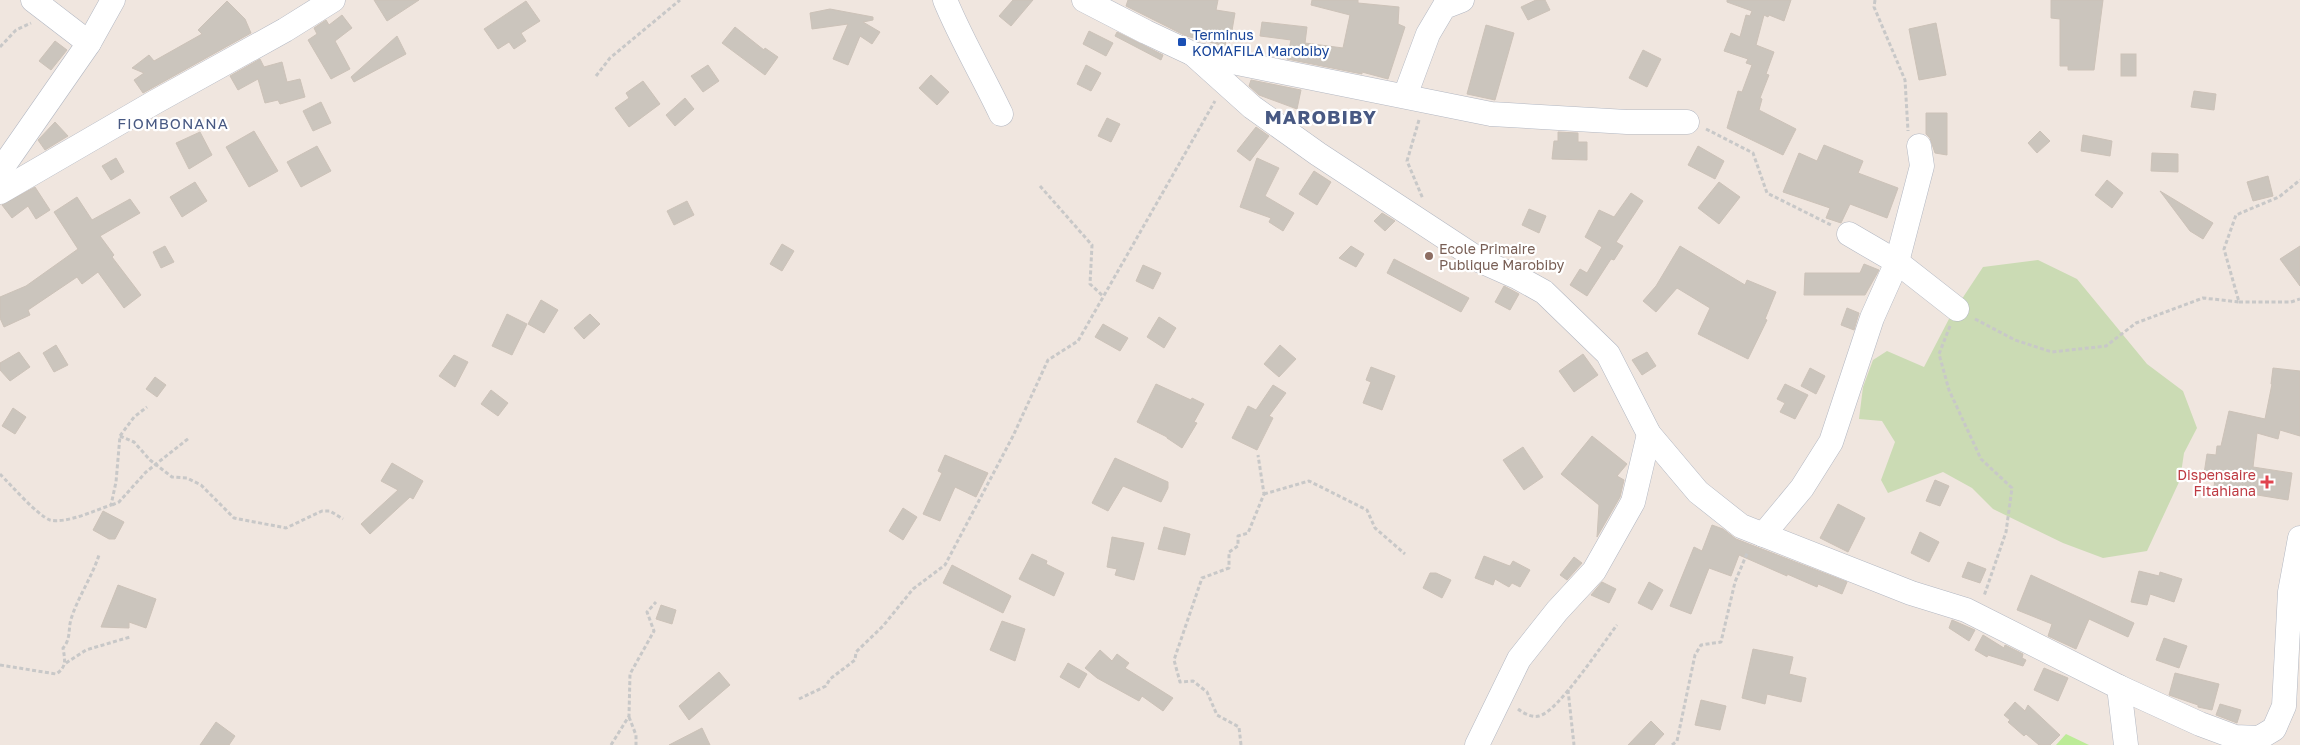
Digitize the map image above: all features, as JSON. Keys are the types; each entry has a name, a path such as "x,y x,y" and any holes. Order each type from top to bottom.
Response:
{"street":[{"path":"33,0 89,42"},
{"path":"0,171 89,42 113,0"},
{"path":"0,192 155,102 285,30 333,0"},
{"path":"945,0 955,26 976,62 1001,114"},
{"path":"1084,0 1193,54 1491,114 1627,122 1687,122"},
{"path":"1415,98 1428,34 1444,7 1462,0"},
{"path":"1193,54 1252,107 1318,154 1481,261 1517,277 1544,292 1608,354 1649,434 1698,492 1741,526 1759,534 1911,593 1966,610 2119,687 2200,724 2235,736 2259,738 2274,729 2284,706 2290,592 2300,538"},
{"path":"1759,534 1802,488 1831,442 1872,318 1897,262 1922,166 1914,139"},
{"path":"1849,234 1897,262 1957,309"},
{"path":"1477,745 1518,659 1557,611 1594,571 1634,502 1649,434"},
{"path":"2119,687 2126,745"}],"path":[{"path":"596,76 610,58 680,0"},
{"path":"1875,0 1874,8 1905,80 1914,139"},
{"path":"0,47 16,30 36,20 56,18"},
{"path":"799,699 826,686 830,679 855,660 856,652 883,626 912,590 945,565 1013,436 1048,360 1078,341 1225,83"},
{"path":"1415,98 1407,160 1421,194 1431,228"},
{"path":"1687,122 1753,153 1767,192 1849,234"},
{"path":"2239,302 2224,249 2236,215 2279,197 2300,180"},
{"path":"1040,186 1092,245 1090,284 1103,296"},
{"path":"1976,615 2006,532 2012,488 1981,459 1949,390 1939,354 1957,309 2015,340 2052,352 2106,346 2136,323 2204,298 2239,302 2291,302 2300,299"},
{"path":"111,505 116,482 120,436 134,416 147,407"},
{"path":"120,436 134,442 172,477 187,478 201,485 234,518 286,528 322,511 330,511 343,519"},
{"path":"0,474 38,511 50,520 74,518 119,502 156,464 188,438"},
{"path":"1241,745 1239,728 1217,715 1207,692 1193,681 1180,682 1174,660 1202,578 1229,568 1229,552 1238,546 1238,536 1248,533 1264,494 1258,456"},
{"path":"1264,494 1309,480 1366,510 1375,528 1405,554"},
{"path":"1672,745 1676,741 1695,655 1701,645 1721,642 1735,582 1759,534"},
{"path":"66,664 63,648 68,642 71,619 100,555"},
{"path":"636,745 636,735 629,716 630,674 654,630 647,612 656,602"},
{"path":"1500,698 1525,714 1539,716 1555,707 1617,625"},
{"path":"0,665 56,674 66,664 86,650 130,637"},
{"path":"1568,689 1574,745"},
{"path":"611,745 629,716"}],"green space":[{"path":"2038,260 2077,279 2147,364 2183,391 2197,428 2184,453 2180,480 2147,551 2103,558 2063,543 1993,509 1972,488 1943,472 1888,493 1881,480 1895,442 1882,421 1859,419 1863,387 1873,360 1887,351 1924,367 1950,317 1983,267"},
{"path":"2066,734 2089,745 2056,745"}],"building":[{"path":"374,0 419,0 387,21"},
{"path":"1013,0 1033,0 1011,26 999,16"},
{"path":"1128,0 1218,0 1216,10 1235,13 1230,42 1226,41 1225,46 1186,36 1126,6"},
{"path":"1312,0 1358,0 1358,3 1399,7 1398,24 1405,27 1388,79 1362,72 1362,74 1287,59 1291,40 1260,36 1262,22 1307,27 1305,43 1343,48 1350,15 1311,5"},
{"path":"1536,0 1545,0 1550,10 1528,20 1521,7"},
{"path":"1727,0 1791,0 1784,21 1764,15 1756,45 1774,52 1766,74 1769,75 1760,98 1762,99 1759,110 1796,129 1783,155 1727,128 1738,91 1742,92 1752,65 1746,63 1748,59 1724,51 1731,33 1740,37 1746,15 1750,16 1752,11 1727,2"},
{"path":"2051,0 2103,0 2094,70 2068,70 2068,66 2060,66 2060,19 2051,18"},
{"path":"227,1 245,19 251,33 143,93 134,80 144,73 132,68 149,55 154,61 202,34 198,30"},
{"path":"526,1 540,21 521,33 526,41 514,49 509,42 498,49 484,29"},
{"path":"830,9 873,17 873,20 863,22 880,32 872,44 860,36 848,65 833,59 848,24 812,29 810,13"},
{"path":"342,15 352,28 335,41 350,69 331,79 308,40 317,34 314,28 326,20 329,25"},
{"path":"1936,23 1946,75 1919,80 1909,29"},
{"path":"1486,25 1514,33 1495,100 1467,94"},
{"path":"735,27 764,50 765,48 778,57 765,75 722,43"},
{"path":"1089,31 1113,43 1106,56 1083,44"},
{"path":"1117,32 1163,55 1161,60 1115,36"},
{"path":"397,36 406,54 354,82 351,77"},
{"path":"55,41 67,50 51,70 39,61"},
{"path":"1643,50 1661,59 1647,87 1629,78"},
{"path":"2121,54 2136,54 2136,76 2121,76"},
{"path":"260,59 264,67 282,62 287,82 300,79 305,97 280,104 278,100 265,103 258,79 238,90 230,76"},
{"path":"708,65 719,81 703,92 691,76"},
{"path":"1086,65 1101,73 1091,91 1077,84"},
{"path":"931,75 949,92 937,105 919,88"},
{"path":"1251,80 1301,90 1297,109 1259,95 1249,86"},
{"path":"643,81 660,104 629,127 615,108 629,98 626,93"},
{"path":"2194,91 2216,94 2214,110 2191,107"},
{"path":"685,98 694,109 675,126 666,115"},
{"path":"321,102 331,123 313,131 303,111"},
{"path":"1926,113 1947,113 1947,155 1935,153 1930,138 1926,134"},
{"path":"1107,118 1120,124 1111,142 1098,136"},
{"path":"55,122 68,136 45,150 38,140"},
{"path":"1256,127 1269,136 1250,161 1237,151"},
{"path":"254,131 278,171 249,187 226,147"},
{"path":"2040,131 2050,141 2037,153 2028,143"},
{"path":"200,132 212,155 189,169 176,143"},
{"path":"1558,132 1578,133 1578,142 1587,142 1587,160 1552,159 1554,141 1558,141"},
{"path":"2083,135 2112,141 2110,156 2081,151"},
{"path":"1824,145 1863,161 1858,173 1898,188 1887,218 1850,204 1841,223 1826,218 1830,208 1783,192 1799,153 1817,161"},
{"path":"317,146 331,171 301,187 287,162"},
{"path":"1698,146 1724,161 1715,179 1688,165"},
{"path":"2152,153 2178,154 2178,172 2151,171"},
{"path":"116,158 124,172 111,180 102,166"},
{"path":"1257,158 1279,168 1265,196 1294,213 1283,231 1269,222 1271,218 1240,207"},
{"path":"1314,171 1331,182 1317,205 1299,194"},
{"path":"2268,176 2273,196 2253,201 2247,182"},
{"path":"2107,180 2123,193 2112,208 2095,195"},
{"path":"195,182 207,201 182,217 170,197"},
{"path":"1719,182 1740,197 1719,224 1698,208"},
{"path":"35,187 50,210 36,219 28,206 12,218 2,205"},
{"path":"2160,191 2213,223 2203,239 2190,231"},
{"path":"1631,193 1643,201 1616,242 1623,246 1614,260 1611,259 1587,296 1570,285 1580,269 1587,273 1602,247 1585,237 1599,210 1614,217"},
{"path":"77,197 92,220 130,199 140,213 100,236 114,255 112,257 141,295 124,308 98,272 82,284 77,277 28,310 30,315 4,327 0,318 0,297 26,286 78,249 54,212"},
{"path":"687,201 694,215 674,225 667,211"},
{"path":"1529,209 1546,216 1539,233 1522,225"},
{"path":"1382,213 1395,221 1385,231 1374,221"},
{"path":"782,244 794,251 782,271 770,264"},
{"path":"165,246 174,262 161,268 153,252"},
{"path":"1351,246 1364,254 1356,267 1339,258"},
{"path":"1680,246 1745,285 1747,280 1776,292 1765,319 1767,320 1748,359 1698,334 1710,308 1677,288 1656,312 1643,301 1656,286"},
{"path":"2300,246 2300,286 2280,259"},
{"path":"1394,259 1469,298 1461,312 1387,273"},
{"path":"1864,264 1879,270 1865,295 1804,295 1805,273 1860,273"},
{"path":"1143,265 1161,273 1153,289 1136,281"},
{"path":"1504,286 1519,294 1510,310 1495,302"},
{"path":"541,300 558,310 544,333 528,324"},
{"path":"1847,308 1859,313 1854,330 1841,325"},
{"path":"507,314 527,324 512,355 492,346"},
{"path":"590,314 600,324 584,339 574,328"},
{"path":"1159,317 1176,328 1164,348 1147,337"},
{"path":"1103,324 1128,338 1120,351 1095,337"},
{"path":"56,345 68,365 54,372 43,353"},
{"path":"1280,345 1296,359 1279,377 1264,364"},
{"path":"19,352 30,367 10,381 0,370 0,363"},
{"path":"1647,352 1656,366 1642,375 1632,360"},
{"path":"1583,354 1598,375 1574,392 1559,371"},
{"path":"454,355 468,362 455,387 439,376"},
{"path":"1371,367 1395,376 1382,410 1363,403 1371,382 1366,380"},
{"path":"1810,368 1825,376 1816,394 1801,386"},
{"path":"2273,368 2300,371 2300,436 2280,430 2278,439 2257,433 2253,467 2292,473 2288,500 2214,488 2215,476 2204,474 2207,454 2216,455 2217,446 2221,446 2229,411 2265,419"},
{"path":"155,377 166,385 157,397 146,389"},
{"path":"1156,384 1204,404 1194,422 1197,423 1182,448 1167,437 1137,422"},
{"path":"1785,384 1808,395 1795,419 1780,412 1785,403 1777,399"},
{"path":"1273,385 1286,393 1269,416 1273,418 1257,450 1232,438 1248,406 1256,410"},
{"path":"491,390 508,403 498,416 481,404"},
{"path":"13,408 26,417 15,434 2,426"},
{"path":"1592,436 1627,464 1617,476 1624,480 1620,497 1597,537 1599,505 1561,474"},
{"path":"1523,447 1543,477 1524,490 1503,460"},
{"path":"945,455 988,473 976,497 955,487 940,521 923,514 942,473 938,471"},
{"path":"1115,458 1168,482 1168,488 1161,502 1123,486 1108,511 1092,503"},
{"path":"392,463 423,481 413,499 410,497 370,534 361,524 398,490 381,481"},
{"path":"1935,480 1949,486 1940,506 1926,501"},
{"path":"1838,504 1865,518 1848,552 1820,538"},
{"path":"903,508 917,517 903,540 889,531"},
{"path":"103,511 124,522 115,539 109,539 93,530"},
{"path":"1712,525 1723,529 1736,539 1847,582 1842,594 1818,584 1817,587 1787,574 1787,576 1739,555 1731,576 1709,568 1691,614 1670,606 1694,547 1702,551"},
{"path":"1164,527 1190,534 1185,555 1158,549"},
{"path":"1920,532 1939,542 1929,562 1911,553"},
{"path":"1112,537 1144,543 1134,580 1115,575 1117,569 1107,567"},
{"path":"1032,554 1047,561 1046,564 1064,573 1054,596 1019,579"},
{"path":"1484,556 1510,566 1513,561 1530,570 1520,587 1512,583 1509,587 1495,579 1493,585 1475,578"},
{"path":"1574,557 1582,563 1567,580 1560,575"},
{"path":"1968,562 1986,569 1980,583 1962,577"},
{"path":"952,565 1011,596 1003,613 943,583"},
{"path":"2139,571 2159,576 2160,572 2182,579 2174,602 2150,594 2147,605 2131,602"},
{"path":"1430,573 1436,573 1451,580 1442,598 1423,588"},
{"path":"2031,575 2134,623 2128,637 2089,619 2076,649 2048,636 2052,624 2017,610"},
{"path":"1602,582 1616,589 1609,603 1591,595"},
{"path":"1649,582 1663,590 1652,610 1638,603"},
{"path":"118,585 156,599 146,628 129,622 129,628 101,627"},
{"path":"661,605 676,610 672,624 656,619"},
{"path":"1952,620 1975,630 1969,641 1949,628"},
{"path":"1002,621 1025,629 1015,661 990,650"},
{"path":"1983,635 2004,648 2005,645 2023,654 2022,658 2026,660 2023,666 1988,655 1987,657 1975,650"},
{"path":"2164,638 2187,646 2179,668 2156,660"},
{"path":"1753,649 1793,657 1789,674 1806,678 1801,702 1767,694 1765,704 1742,698"},
{"path":"1100,650 1112,661 1117,654 1129,663 1125,668 1173,698 1163,711 1142,696 1139,701 1097,678 1085,668"},
{"path":"1068,663 1087,674 1079,688 1060,677"},
{"path":"2044,668 2068,678 2058,701 2034,690"},
{"path":"719,672 730,685 689,720 679,706"},
{"path":"2175,673 2219,684 2212,710 2198,707 2198,705 2169,695"},
{"path":"1701,700 1726,706 1720,730 1695,725"},
{"path":"2015,702 2025,711 2028,705 2060,735 2050,745 2039,745 2026,734 2024,736 2008,722 2010,720 2004,715"},
{"path":"2220,704 2241,710 2237,723 2216,715"},
{"path":"1651,721 1664,734 1654,745 1628,745"},
{"path":"216,722 235,736 229,745 200,745"},
{"path":"702,728 710,745 669,745"}],"place":[{"name":"Terminus KOMAFILA Marobiby","path":"1182,42"},
{"name":"Ecole Primaire Publique Marobiby","path":"1429,256"},
{"name":"Dispensaire Fitahiana","path":"2267,482"}],"district":[{"name":"MAROBIBY","path":"1321,116"},
{"name":"FIOMBONANA","path":"173,123"}]}
